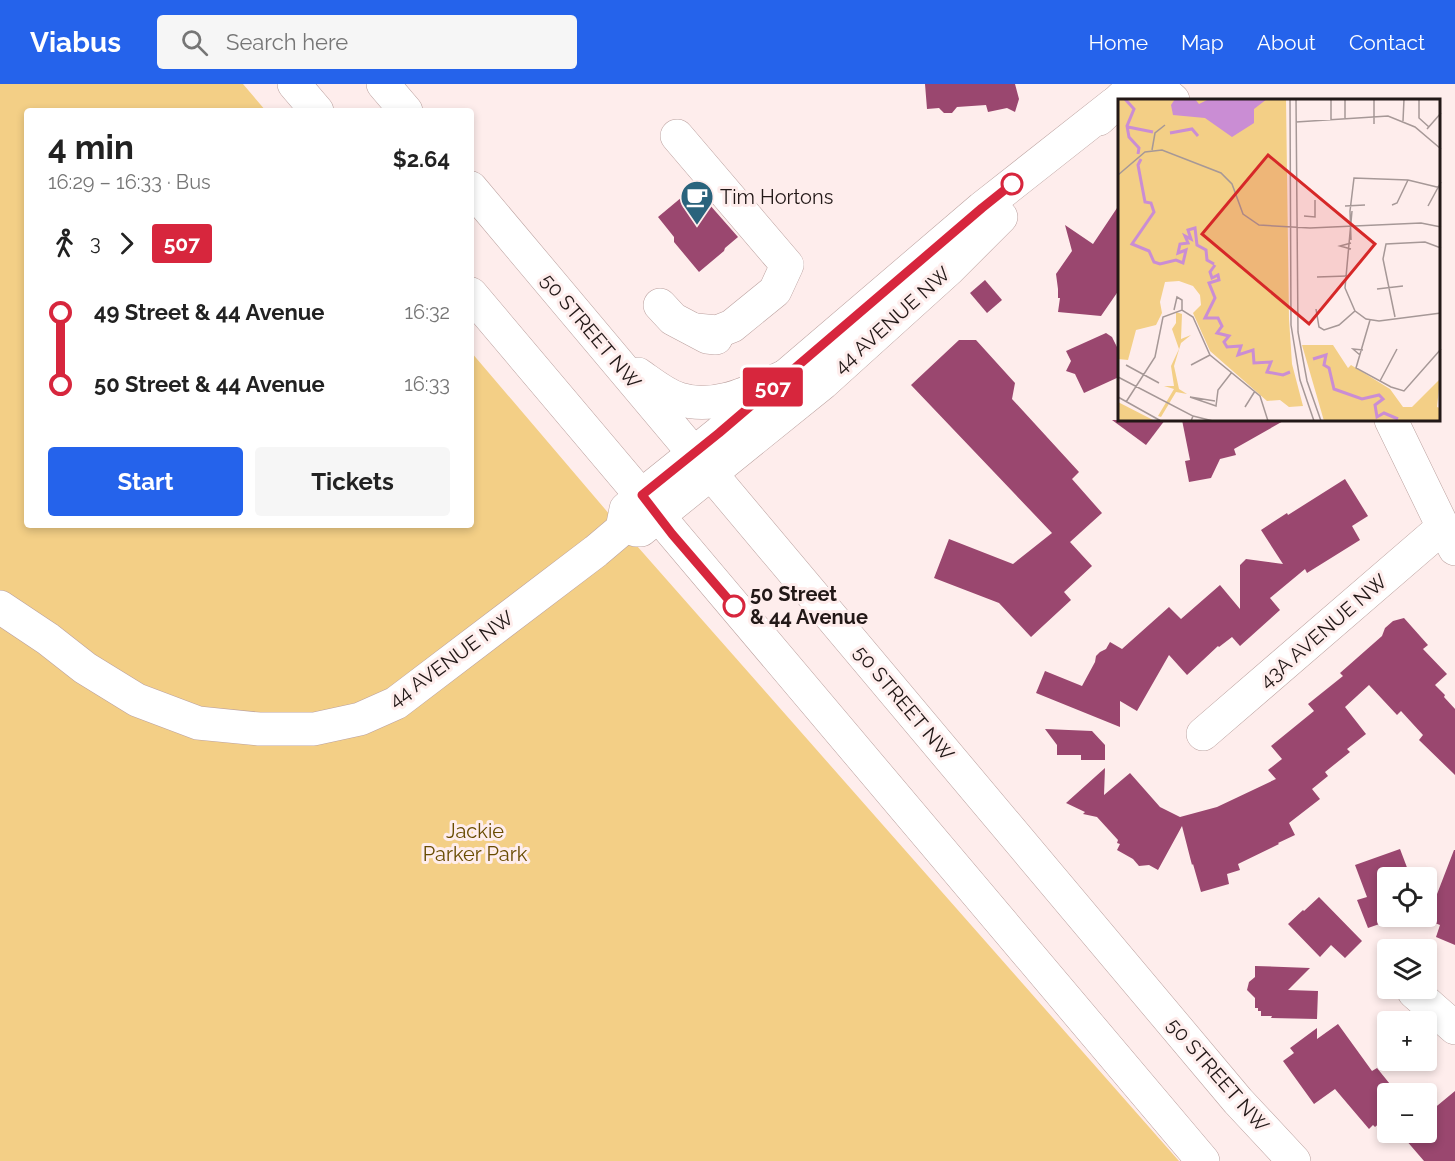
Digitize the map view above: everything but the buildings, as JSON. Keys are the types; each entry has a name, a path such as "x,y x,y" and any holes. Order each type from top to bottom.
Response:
{"main road":[{"path":"294,84 314,108"},
{"path":"383,84 403,108"},
{"path":"1154,84 1172,99"},
{"name":"44 AVENUE NW","path":"703,464 786,376 1117,96"},
{"name":"44 AVENUE NW","path":"0,607 48,639 85,668 137,700 198,723 259,729 314,729 360,719 396,703 622,529 626,509 650,505 703,464 823,383 948,270 1117,96"},
{"path":"660,305 673,319 696,330 717,332 732,326 775,291 787,266 676,136"},
{"name":"50 STREET NW","path":"474,192 1238,1101 1294,1161"},
{"path":"474,298 1203,1161"},
{"path":"614,358 677,398 695,403 728,400 786,376"},
{"path":"1392,422 1449,538"},
{"name":"43A AVENUE NW","path":"1203,734 1449,538"},
{"path":"1422,999 1455,1028"}],"green space":[{"name":"Jackie Parker Park","path":"0,84 243,84 263,108 24,108 24,528 474,528 474,356 622,529 1179,1161 0,1161"}],"bus line":[{"name":"507","path":"734,606 642,495 719,433 1012,184"}],"place":[{"name":"Tim Hortons","path":"697,226"},
{"name":"50 Street & 44 Avenue","path":"734,606"}]}
